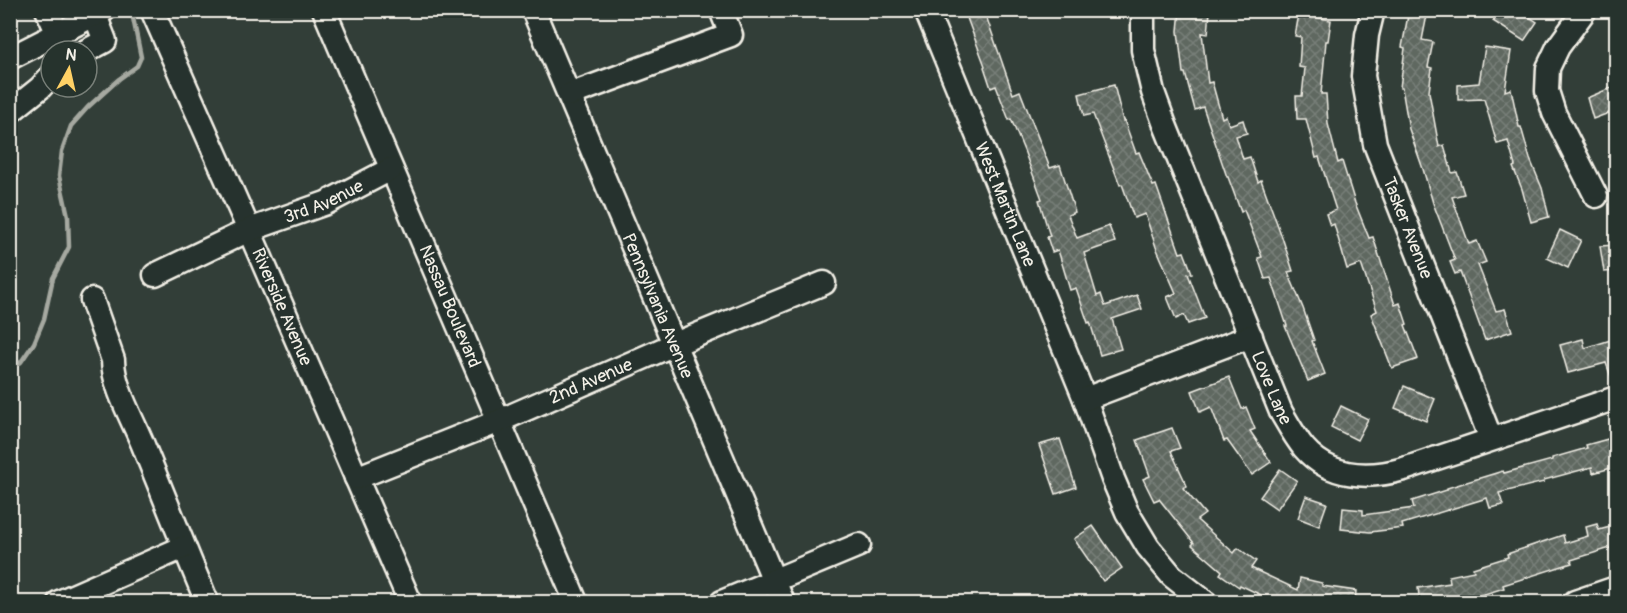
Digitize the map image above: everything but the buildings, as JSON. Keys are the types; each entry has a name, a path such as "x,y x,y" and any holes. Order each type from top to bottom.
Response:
{"street":[{"path":"47,10 54,39"},
{"name":"Riverside Avenue","path":"152,10 410,603"},
{"name":"Nassau Boulevard","path":"324,10 576,603"},
{"name":"Pennsylvania Avenue","path":"533,10 783,603"},
{"path":"569,95 731,35 722,10"},
{"name":"West Martin Lane","path":"926,10 1085,399 1127,512 1148,547 1172,576 1205,603"},
{"name":"Love Lane","path":"1143,10 1143,50 1153,92 1165,125 1281,412 1305,449 1325,465 1353,474 1383,475 1617,398"},
{"name":"Tasker Avenue","path":"1373,10 1366,45 1364,76 1375,144 1491,439"},
{"path":"1585,10 1558,47 1548,68 1547,91 1554,113 1596,196"},
{"path":"58,39 99,13 105,41 99,44"},
{"path":"10,58 39,47"},
{"path":"10,112 39,89"},
{"name":"3rd Avenue","path":"155,274 249,230 326,203 392,169"},
{"name":"2nd Avenue","path":"356,478 499,421 675,344 824,283"},
{"path":"92,300 113,360 116,382 207,603"},
{"path":"1085,399 1251,336"},
{"path":"722,603 860,545"},
{"path":"59,603 184,547"},
{"path":"1575,603 1617,588"}],"waterway":[{"path":"10,369 21,362 34,343 44,319 53,278 69,247 68,216 59,176 62,151 71,126 88,107 137,66 141,57 132,13"}]}
